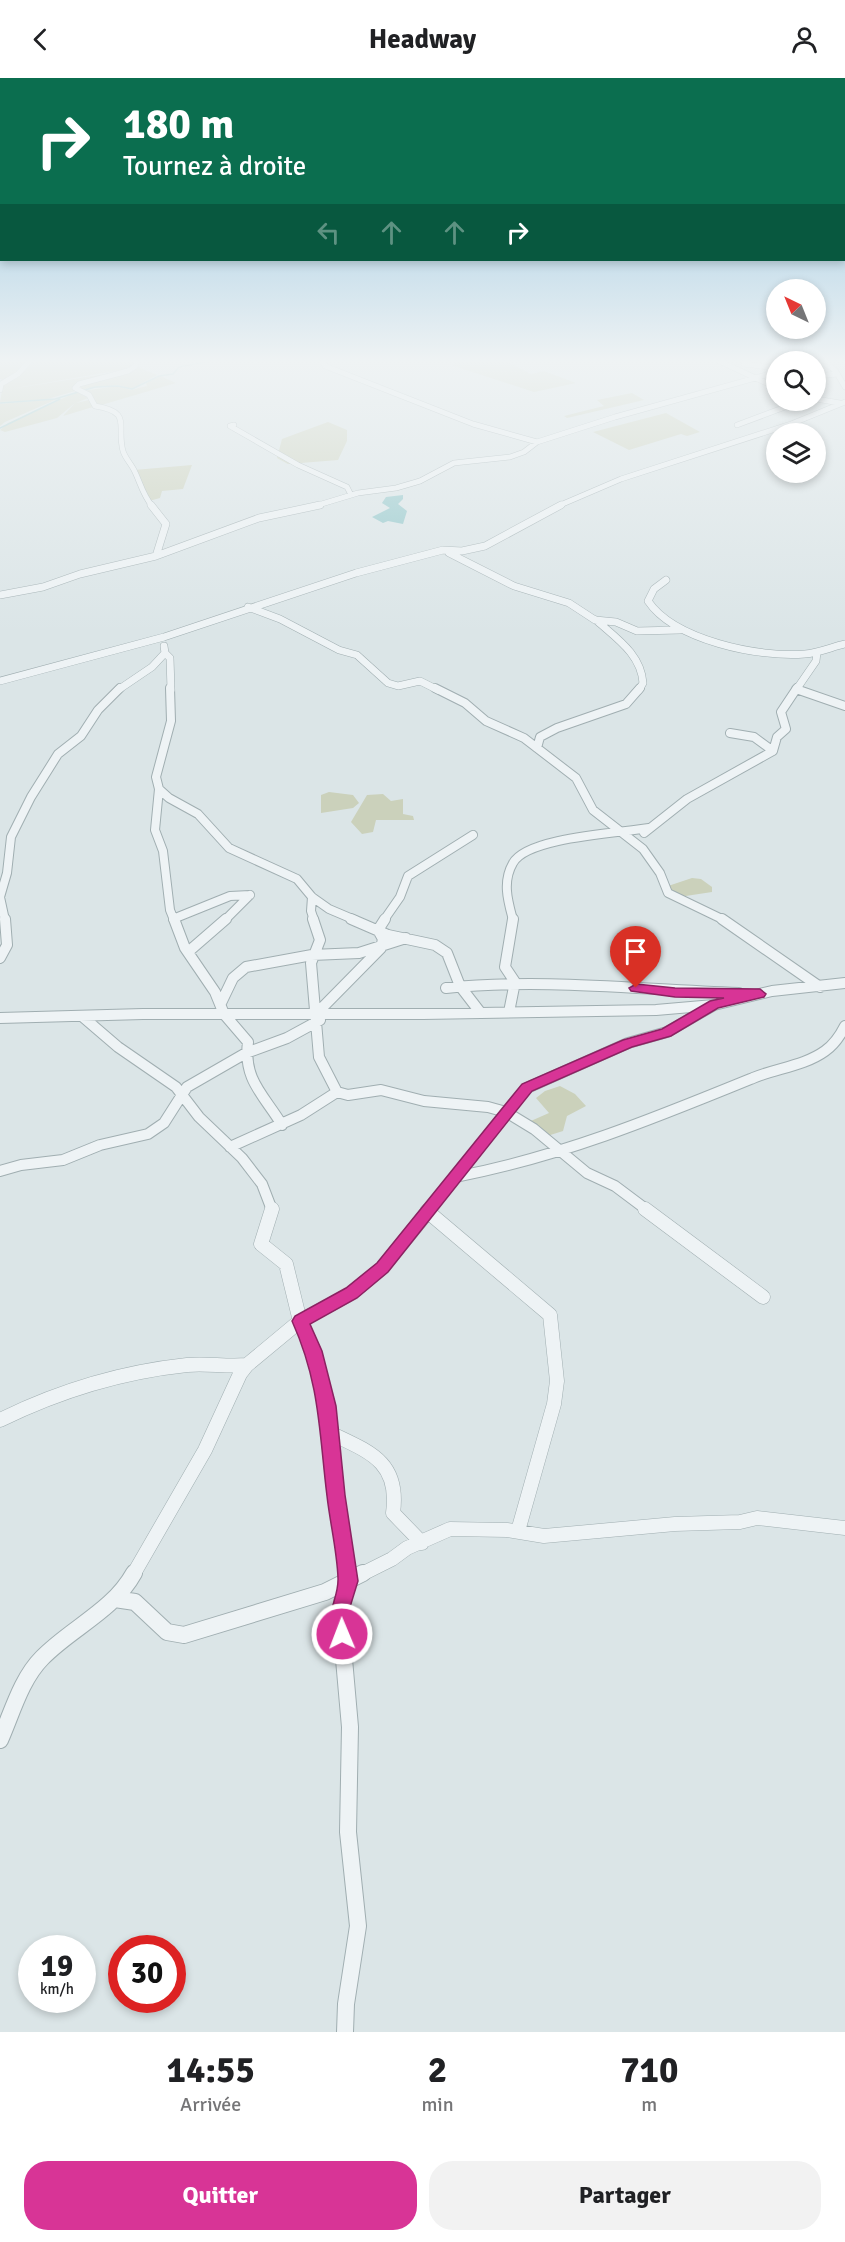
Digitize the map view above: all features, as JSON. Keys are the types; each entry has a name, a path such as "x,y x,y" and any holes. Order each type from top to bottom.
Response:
{"street":[{"path":"123,450 135,471 141,493 165,524 156,556"},
{"path":"270,450 297,465 347,487 351,495"},
{"path":"0,595 43,587 88,572 156,556 259,518 296,512 351,495 396,488 427,479 454,463 510,457 526,450"},
{"path":"0,681 164,637 342,576 443,550 462,551 485,546 575,497 621,479 710,450"},
{"path":"443,550 514,586 569,603 596,620 632,655 642,670 643,682 632,700 557,728 540,737 537,748"},
{"path":"666,580 654,589 648,601 651,609 680,630"},
{"path":"248,607 280,619 339,650 357,655 394,685 420,681 465,703 486,721 513,732 576,778 593,810 636,842 656,867 668,893 689,901 750,936 820,987"},
{"path":"596,620 616,622 637,630 680,630 768,652 788,654 817,652 845,644"},
{"path":"0,958 7,945 8,933 0,897 7,873 11,837 31,797 58,754 81,736 98,710 119,689 160,660 165,653 164,637"},
{"path":"636,842 649,828 687,799 773,751 777,737 786,729 781,712 818,659 817,652"},
{"path":"165,653 170,658 172,704 166,740 157,769 159,789 155,830 163,851 173,919 188,952 221,1003 224,1014 248,1041 247,1070 251,1082 282,1125"},
{"path":"796,688 843,706 845,698"},
{"path":"730,733 752,734 773,751"},
{"path":"159,789 169,798 198,814 229,848 260,864 289,874 305,887 312,897 329,909 388,935 435,945 447,952 460,986 480,1012"},
{"path":"509,1012 515,982 505,967 513,920 505,892 513,862 529,851 560,841 649,828"},
{"path":"378,930 388,911 405,892 408,876 473,835"},
{"path":"173,919 230,896 250,895 215,930 188,952"},
{"path":"312,897 311,911 320,939 312,955 312,992 319,1056 337,1092 349,1096 382,1090 428,1102 506,1112 562,1151 601,1183 615,1186 763,1297"},
{"path":"0,1171 21,1165 63,1160 100,1145 148,1134 164,1123 187,1087 246,1053 287,1038 316,1018 381,948 382,939 378,930"},
{"path":"221,1003 237,971 268,961 312,955 359,953 381,948 406,938"},
{"path":"446,988 515,982 596,984 675,992 760,994"},
{"path":"0,1018 224,1014 316,1018 334,1014 656,1010 714,1005 760,994 845,982"},
{"path":"0,1740 30,1672 43,1657 116,1599 132,1578 166,1514 205,1450 240,1374 247,1365 300,1321 367,1283 382,1268 527,1088 628,1043 667,1032 714,1005"},
{"path":"83,1017 118,1047 176,1088 199,1117 230,1147 262,1184 272,1209 261,1244 286,1264 292,1280 300,1321 314,1351 327,1406 347,1582 340,1614 350,1727 348,1832 358,1926 346,2004 345,2032"},
{"path":"455,1177 506,1168 562,1151 764,1074 804,1062 831,1047 840,1037 845,1026"},
{"path":"230,1147 282,1125 337,1092"},
{"path":"427,1211 550,1315 557,1381 554,1404 518,1531"},
{"path":"0,1420 40,1400 114,1377 189,1365 225,1367 247,1365"},
{"path":"330,1433 369,1453 383,1464 394,1488 396,1500 393,1513 422,1543"},
{"path":"116,1599 135,1602 167,1632 184,1635 252,1616 347,1582 364,1570 392,1559 407,1548 456,1528 518,1531 544,1536 675,1524 740,1522 757,1518 845,1528"}],"green space":[{"path":"279,450 343,450 338,460 288,464 277,458"},
{"path":"192,465 183,489 162,491 160,498 149,501 134,470"},
{"path":"329,792 353,795 359,803 353,808 321,813 321,795"},
{"path":"383,794 391,801 403,799 403,814 413,816 414,820 376,820 373,832 362,834 351,822 367,795"},
{"path":"692,878 701,879 712,887 712,892 679,897 665,887"},
{"path":"560,1086 575,1094 586,1106 567,1116 563,1131 544,1137 524,1124 549,1113 536,1098 545,1091"}],"water":[{"path":"403,495 403,499 398,504 407,511 403,524 388,521 383,523 372,517 390,508 382,503 386,497"}],"route":[{"path":"342,1634 340,1607 348,1581 327,1406 314,1351 300,1321 352,1293 367,1283 382,1268 514,1101 527,1088 628,1043 667,1032 714,1005 760,994 675,992 636,988"}]}
